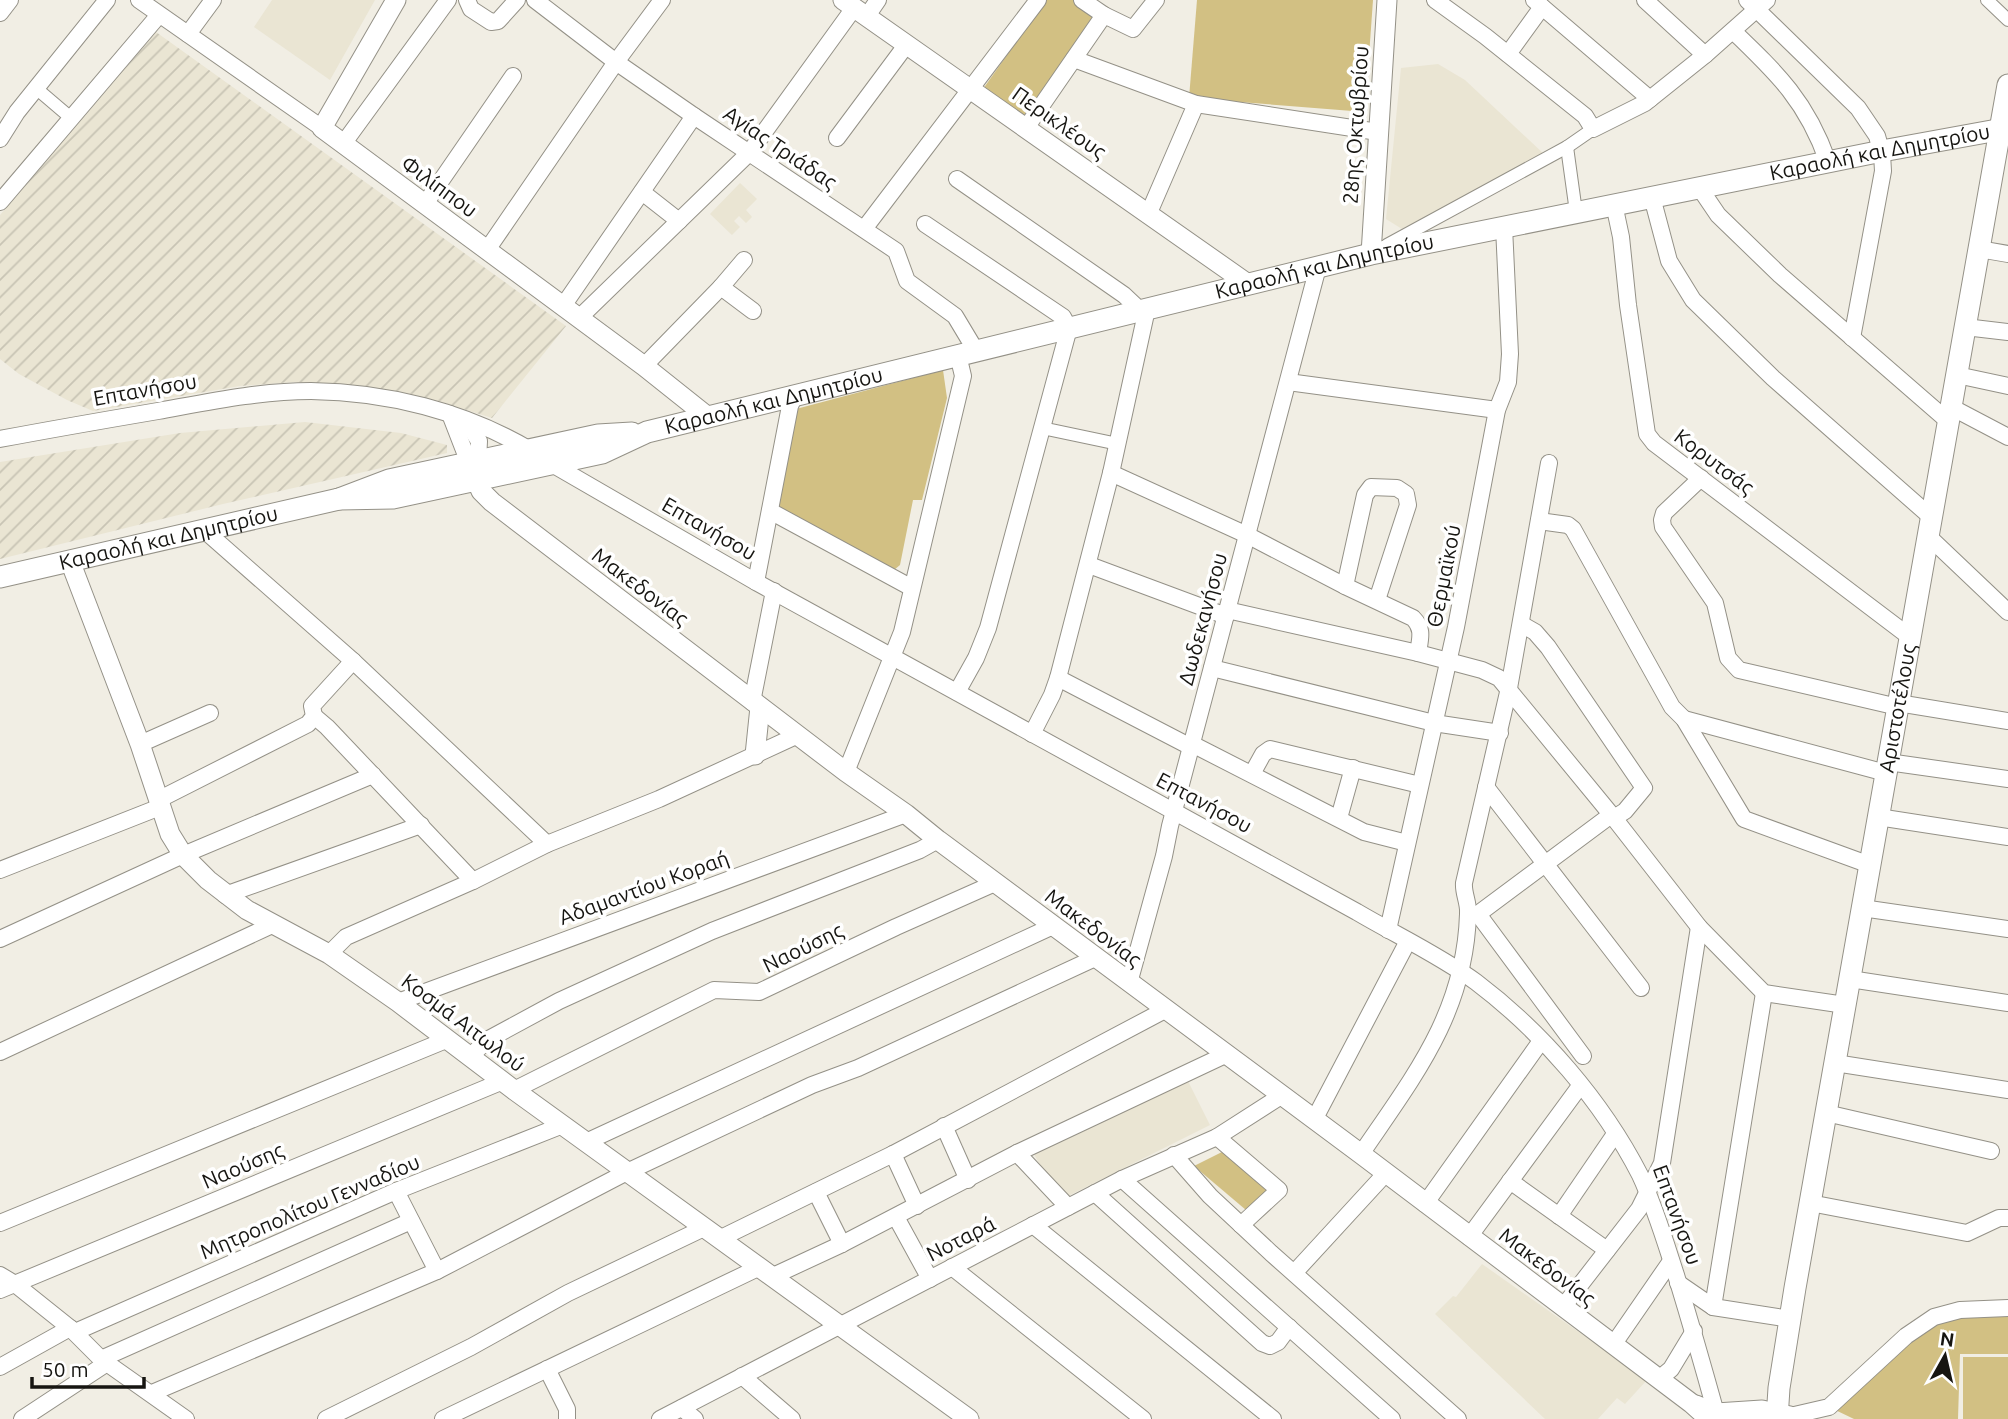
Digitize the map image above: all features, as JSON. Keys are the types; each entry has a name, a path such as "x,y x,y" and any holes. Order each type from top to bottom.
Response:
{"main road":[{"name":"Αριστοτέλους","path":"1783,1417 1790,1319 1795,1288 1979,249 2004,128 2008,85"},
{"name":"Καραολή και Δημητρίου","path":"0,577 339,499 393,498 530,450 598,435 647,432 1371,254 2004,128"},
{"name":"Καραολή και Δημητρίου","path":"474,468 552,464 602,453 647,432"},
{"name":"Αριστοτέλους","path":"1783,1417 1792,1381 1800,1321 1795,1288"}],"street":[{"path":"0,13 10,0"},
{"path":"0,139 17,112 107,0"},
{"name":"Φιλίππου","path":"139,0 322,128 644,366 708,417"},
{"path":"188,34 213,0"},
{"path":"322,128 396,0"},
{"path":"343,144 448,0"},
{"path":"467,0 471,9 491,22 498,21 517,0"},
{"name":"Αγίας Τριάδας","path":"535,0 616,62 896,251 907,281 955,316 967,353"},
{"path":"487,250 616,62 662,0"},
{"path":"579,318 749,153 855,8 878,0"},
{"path":"864,229 1038,0"},
{"path":"1082,0 1104,15 1133,29 1156,0"},
{"name":"28ης Οκτωβρίου","path":"1371,254 1387,0"},
{"path":"1435,0 1586,116 1593,130"},
{"path":"1645,0 1705,55"},
{"path":"1987,0 2008,20"},
{"path":"1371,254 1650,99 1733,31 1757,3 1858,108 1871,125 1882,151 1883,176 1852,338"},
{"path":"1508,54 1538,4 1650,99"},
{"name":"Περικλέους","path":"855,8 1248,284"},
{"path":"0,202 159,15"},
{"path":"1027,128 1104,15"},
{"path":"1733,31 1784,82 1818,132 1828,162"},
{"path":"837,138 907,44"},
{"path":"1074,58 1196,104 1378,132"},
{"path":"425,204 513,76"},
{"path":"37,89 71,118"},
{"path":"1149,215 1196,104"},
{"path":"563,306 694,116"},
{"path":"1567,147 1576,212"},
{"path":"957,179 1124,295 1145,317 1089,565 1058,678 1032,734"},
{"path":"1699,187 1727,224 1852,338 1950,414 2008,438"},
{"path":"642,192 679,221"},
{"path":"1652,197 1669,261 1693,300 1930,526 2008,612"},
{"name":"Κορυτσάς","path":"1614,204 1621,237 1645,431 1654,443 1910,637"},
{"path":"925,224 1063,317 1069,328 988,628 976,658 957,692"},
{"name":"Θερμαϊκού","path":"1388,930 1449,661 1497,410 1508,382 1510,354 1504,227"},
{"path":"1979,249 2008,254"},
{"path":"644,366 744,260"},
{"name":"Δωδεκανήσου","path":"1129,983 1318,267"},
{"path":"721,287 753,311"},
{"path":"1965,327 2008,332"},
{"path":"846,772 902,632 967,353"},
{"path":"1957,375 2008,386"},
{"path":"1288,382 1497,410"},
{"name":"Επτανήσου","path":"0,439 237,397 286,392 356,394 396,400 457,416 498,432 756,582 1408,941 1462,972 1541,1041 1580,1086 1615,1134 1648,1194 1694,1331 1714,1417"},
{"path":"756,582 794,396"},
{"path":"457,416 474,468"},
{"path":"1042,428 1118,444"},
{"path":"1549,463 1500,733 1464,883 1473,914 1583,1056"},
{"name":"Μακεδονίας","path":"474,468 481,491 492,502 756,705 906,814 1691,1403 1714,1417"},
{"path":"1111,472 1247,535 1413,618 1422,633 1418,653"},
{"path":"1701,478 1664,513 1663,527 1715,603 1728,658 1739,670 1898,705 2008,721"},
{"path":"1345,586 1364,495 1371,486 1397,488 1406,494 1408,505 1377,600"},
{"path":"770,510 912,588"},
{"path":"1539,522 1568,525 1573,529 1672,707 1684,719 1744,819 1870,865"},
{"path":"203,530 352,660 547,844"},
{"name":"Κοσμά Αιτωλού","path":"70,561 140,744 170,834 183,855 225,895 272,925 328,954 398,1002 765,1273 969,1419"},
{"path":"1089,565 1226,613 1418,653 1489,673 1502,680 1699,927 1764,993 1845,1005"},
{"path":"755,755 756,705 774,591"},
{"path":"1361,1154 1426,1058 1462,972 1473,914 1612,816 1625,811 1644,789 1548,647 1535,632 1521,624"},
{"path":"352,660 312,706 314,716 473,881"},
{"path":"1212,668 1434,723 1500,733"},
{"path":"1058,678 1370,834 1407,843"},
{"path":"140,744 209,713"},
{"path":"0,870 159,804 308,724 314,716"},
{"path":"1684,719 1887,768 2008,779"},
{"path":"328,954 346,937 473,881 547,844 659,799 798,736"},
{"path":"1252,774 1263,754 1270,749 1420,785"},
{"path":"1339,818 1353,768"},
{"path":"0,939 183,855 373,775"},
{"path":"1486,787 1642,988"},
{"name":"Αδαμαντίου Κοραή","path":"398,1002 906,814"},
{"path":"1878,817 2008,837"},
{"path":"225,895 421,825"},
{"path":"470,1057 487,1040 559,1001 712,931 908,855 938,840"},
{"name":"Ναούσης","path":"8,1287 509,1086 714,990 760,992 995,883"},
{"path":"1862,908 2008,929"},
{"path":"0,1052 272,925"},
{"path":"586,1142 1053,926"},
{"path":"1563,1307 1648,1194 1664,1157 1699,927"},
{"path":"1314,1120 1408,941"},
{"path":"152,1393 437,1271 627,1172 812,1085 858,1068 1095,958"},
{"path":"1850,979 2008,1003"},
{"path":"1713,1307 1764,993"},
{"path":"327,1419 471,1347 568,1293 816,1192 1165,1010"},
{"path":"0,1223 446,1040"},
{"path":"1424,1204 1541,1041"},
{"path":"443,1419 547,1369 765,1273 842,1244 1017,1153 1225,1055"},
{"path":"1835,1063 2008,1090"},
{"path":"1469,1237 1580,1086"},
{"name":"Νοταρά","path":"660,1419 1122,1179 1217,1137 1281,1096"},
{"path":"1826,1113 1991,1151"},
{"name":"Μητροπολίτου Γενναδίου","path":"0,1367 73,1330 396,1191 563,1125"},
{"path":"944,1126 968,1180"},
{"path":"1559,1216 1615,1134"},
{"path":"1217,1137 1279,1190 1241,1225"},
{"path":"1017,1153 1068,1207"},
{"path":"893,1154 917,1206"},
{"path":"1174,1155 1210,1196 1241,1225 1458,1419"},
{"path":"1295,1272 1386,1173"},
{"path":"1122,1179 1392,1419"},
{"path":"1510,1181 1607,1250"},
{"path":"396,1191 437,1271"},
{"path":"816,1192 842,1244"},
{"path":"1095,1193 1262,1343 1270,1346 1278,1342 1289,1327"},
{"path":"1810,1203 1967,1233 1999,1218 2008,1218"},
{"path":"896,1217 930,1279"},
{"path":"22,1419 104,1361 411,1222"},
{"path":"1033,1225 1273,1419"},
{"path":"1613,1345 1671,1261"},
{"path":"952,1267 1143,1419"},
{"path":"0,1275 8,1287 73,1330 104,1361 152,1393 182,1418"},
{"path":"1678,1283 1713,1307 1790,1319"},
{"path":"1714,1417 1755,1409 1783,1417 1829,1407 1906,1336 1934,1317 1960,1310 2008,1308"},
{"path":"1659,1379 1671,1369 1694,1331"},
{"path":"547,1369 566,1409 567,1419"},
{"path":"742,1376 792,1419"},
{"path":"682,1408 695,1419"}],"shaded area":[{"path":"272,0 375,0 330,80 254,27"},
{"path":"1046,0 1074,0 1096,14 1018,124 978,96"},
{"path":"1197,0 1373,0 1365,112 1189,98"},
{"path":"156,32 566,326 492,418 399,392 361,386 294,382 240,386 93,411 19,374 0,359 0,215"},
{"path":"1438,64 1465,80 1545,155 1402,229 1386,219 1401,68"},
{"path":"740,183 757,199 746,210 752,217 746,223 739,216 734,221 740,227 732,235 710,214"},
{"path":"943,370 947,398 922,500 913,500 900,565 894,570 777,507 796,409"},
{"path":"305,422 401,433 447,445 447,453 0,559 0,462 180,433"},
{"path":"1186,1077 1210,1125 1068,1196 1042,1169 1033,1152"},
{"path":"1222,1152 1269,1189 1246,1210 1194,1166"},
{"path":"1482,1264 1647,1380 1625,1404 1617,1398 1598,1419 1545,1419 1435,1314 1453,1296 1456,1297"},
{"path":"2008,1308 2008,1354 1960,1354 1958,1419 1854,1419 1829,1407 1934,1317"},
{"path":"1963,1357 2008,1357 2008,1419 1963,1419"}]}
